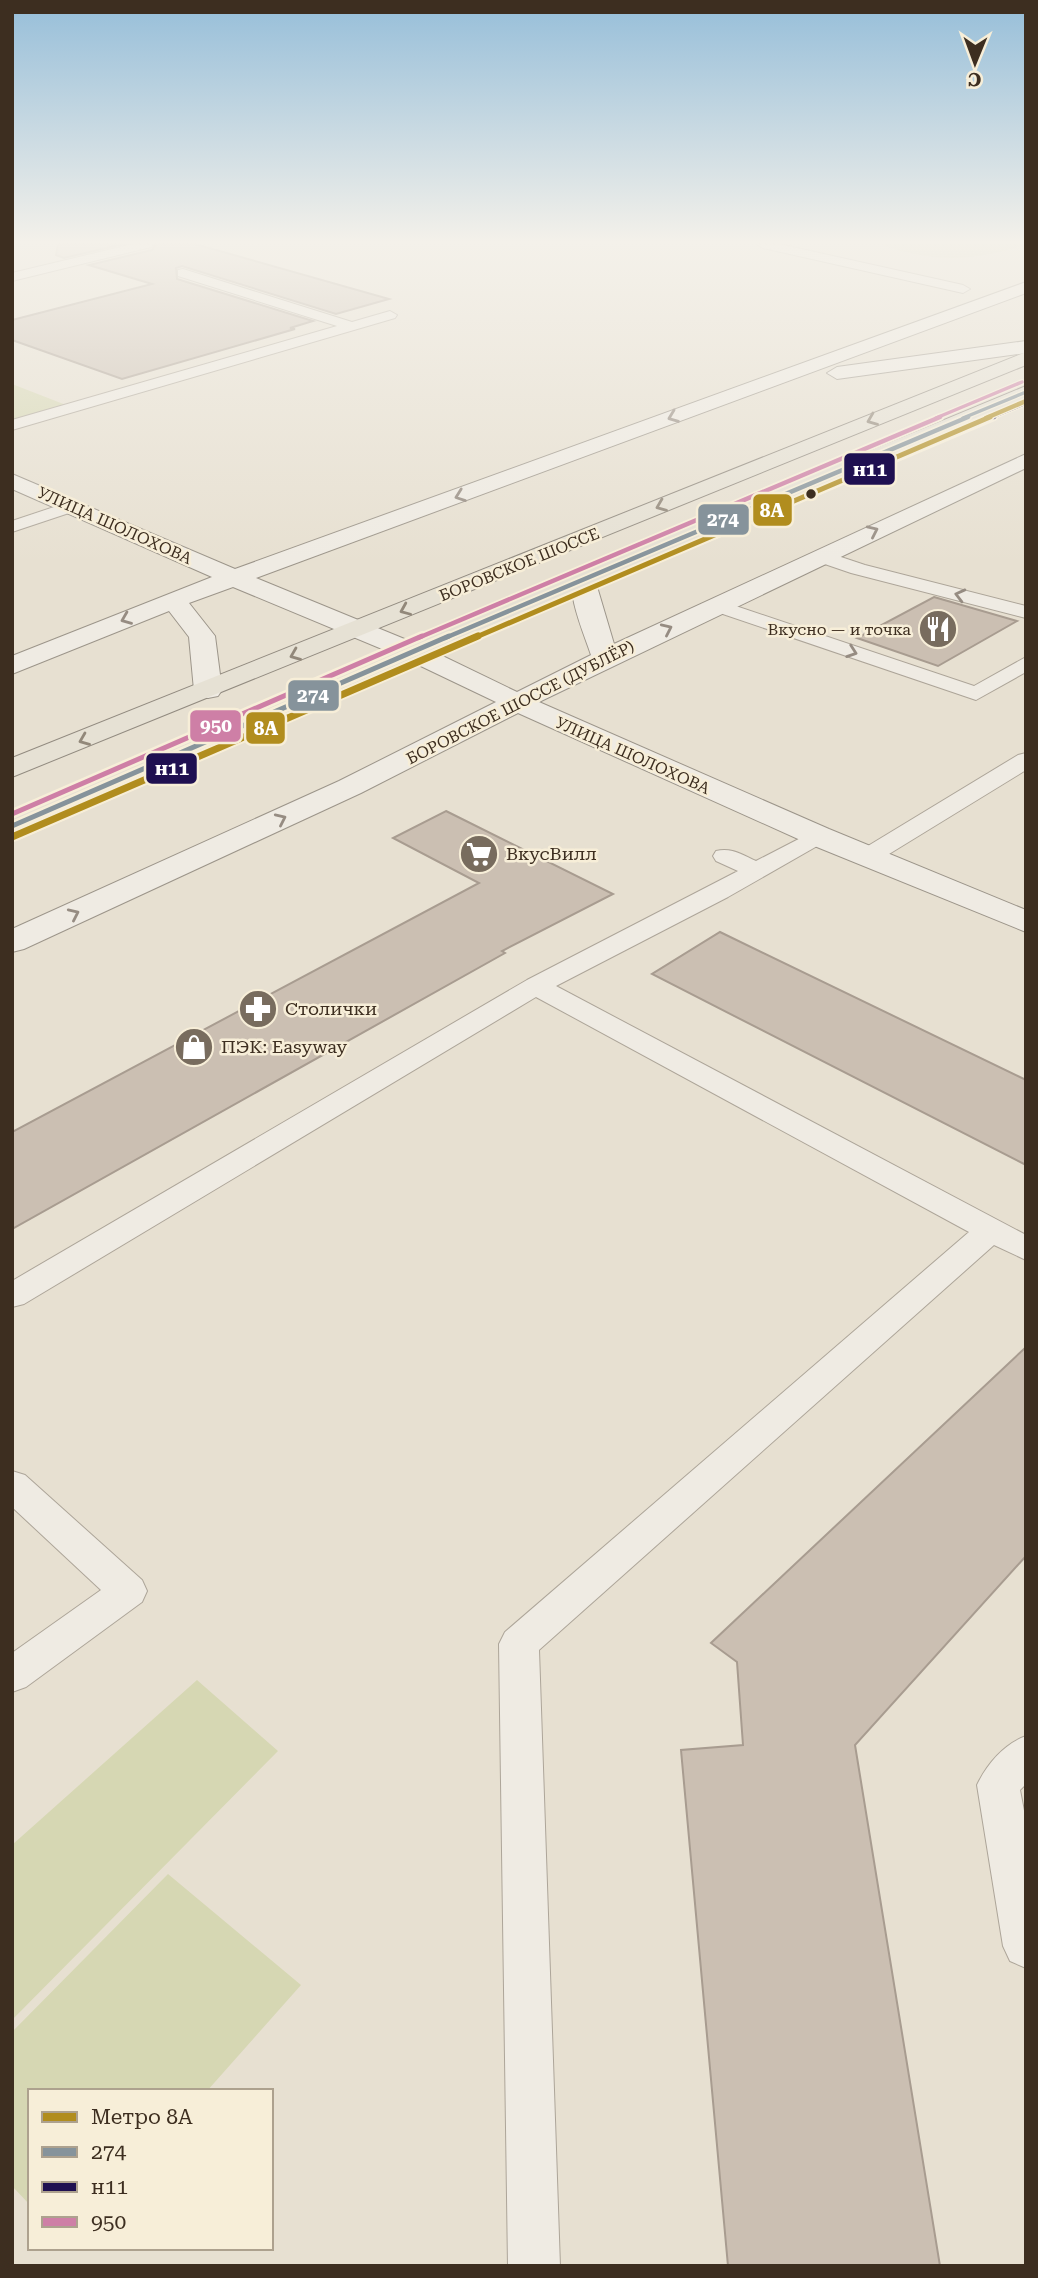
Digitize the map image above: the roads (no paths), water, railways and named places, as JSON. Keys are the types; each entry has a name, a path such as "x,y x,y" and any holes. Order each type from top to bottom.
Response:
{"main road":[{"name":"БОРОВСКОЕ ШОССЕ","path":"12,768 1026,358"},
{"path":"12,826 584,578 1026,392"}],"street":[{"path":"12,666 174,600 852,350"},
{"path":"762,383 1002,350"},
{"name":"БОРОВСКОЕ ШОССЕ (ДУБЛЁР)","path":"12,942 350,787 605,657 1026,460"},
{"name":"УЛИЦА ШОЛОХОВА","path":"12,481 415,653 818,836 1026,922"},
{"path":"584,578 586,600 605,657"},
{"path":"174,600 202,636 208,690"}],"lane":[{"path":"12,425 268,350"},
{"path":"12,527 72,506"},
{"path":"820,556 858,569 1026,612"},
{"path":"718,606 976,694 1026,663"},
{"path":"867,857 1026,760"},
{"path":"12,1296 536,986 757,871 818,836"},
{"path":"725,856 757,871"},
{"path":"534,2266 519,1644 1009,1239 536,986"},
{"path":"12,1485 128,1591 12,1675"},
{"path":"1026,1754 998,1784 1026,1946"}],"metro line":[{"name":"8А","path":"12,837 1026,401"}],"place":[{"name":"Вкусно — и точка","path":"938,629"},
{"name":"ВкусВилл","path":"479,854"},
{"name":"Столички","path":"258,1009"},
{"name":"ПЭК: Easyway","path":"194,1047"}]}
